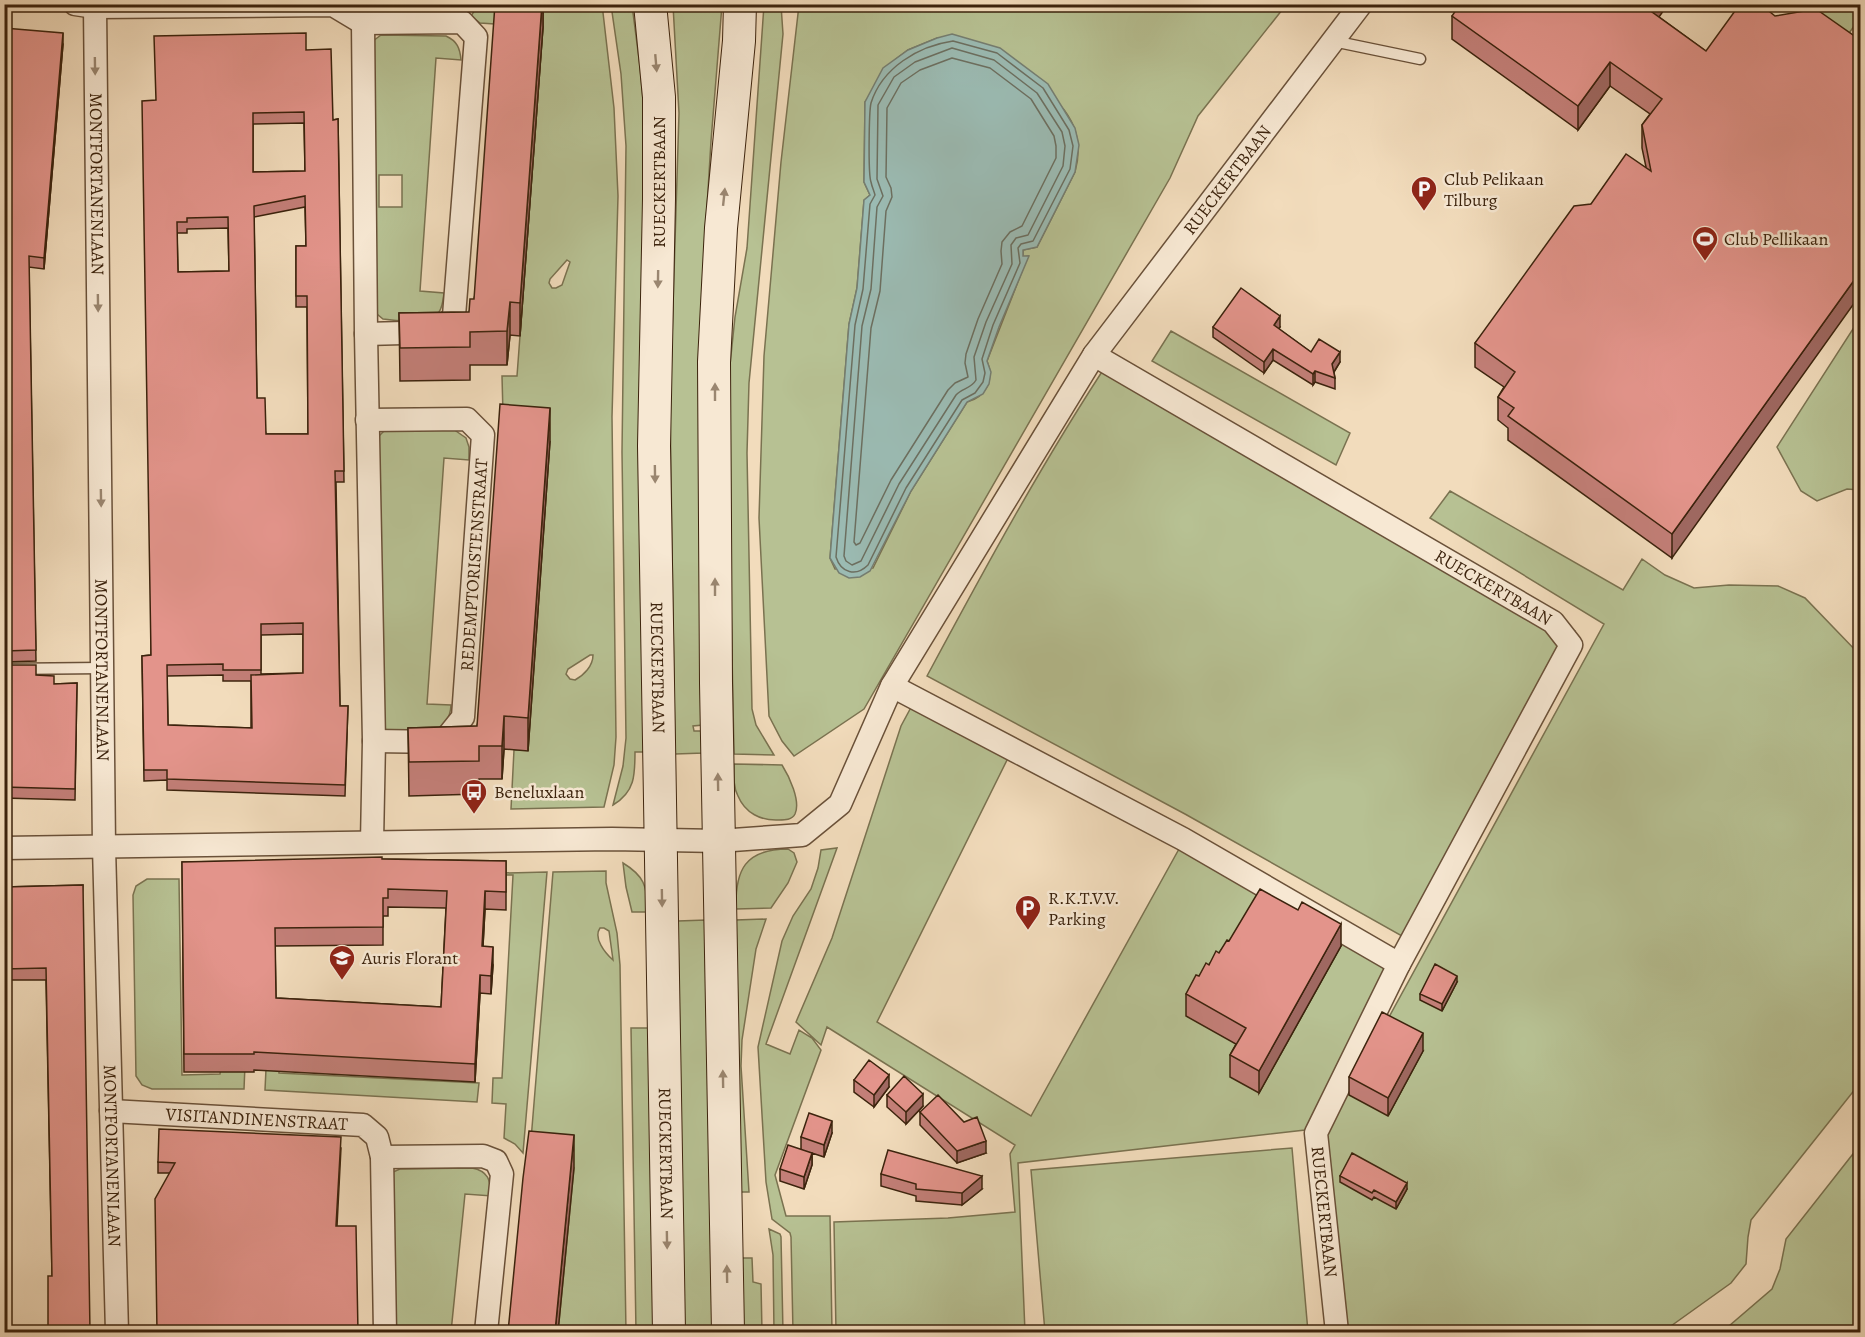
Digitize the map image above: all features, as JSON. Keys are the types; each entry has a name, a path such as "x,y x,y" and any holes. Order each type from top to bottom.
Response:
{"main road":[{"name":"RUECKERTBAAN","path":"650,4 659,109 654,446 669,1332"},
{"path":"728,1332 719,841 714,362 721,228 739,41 740,4"}],"street":[{"name":"RUECKERTBAAN","path":"660,840 719,841 802,836 840,804 892,686 1094,355 1362,4"},
{"path":"85,6 333,5 363,23 462,22 476,37 454,316 440,332 366,334"},
{"name":"MONTFORTANENLAAN","path":"85,6 117,1332"},
{"path":"363,23 367,420 374,741 372,842"},
{"name":"RUECKERTBAAN","path":"1094,355 1553,622 1571,645 1400,964 1316,1133 1337,1332"},
{"name":"REDEMPTORISTENSTRAAT","path":"367,420 467,419 483,435 463,717 443,742 374,741"},
{"path":"892,686 1184,839 1400,964"},
{"path":"4,848 660,840"},
{"name":"VISITANDINENSTRAAT","path":"111,1112 363,1125 377,1137 382,1157"},
{"path":"385,1332 382,1157 483,1156 496,1161 502,1174 486,1332"}],"lane":[{"path":"1334,41 1420,59"},
{"path":"4,669 102,666"}],"green space":[{"path":"602,4 614,108 618,196 612,417 616,737 614,765 604,807 511,809 514,750 528,750 502,376 517,376 543,27 480,23 471,16 478,5","holes":["567,260 570,262 562,285 552,288 549,283 550,279","593,655 593,659 587,670 575,680 570,679 566,674 568,669"]},
{"path":"611,5 632,5 645,122 647,752 635,752 635,768 630,789 613,805 623,766 626,738 622,452 626,146 621,74"},
{"path":"673,5 722,5 702,290 703,725 693,726 694,731 703,731 704,753 675,754 670,404 679,113"},
{"path":"764,5 781,5 783,34 749,383 747,453 752,709 756,725 774,755 734,754 729,503 730,365 735,317 747,248"},
{"path":"799,5 1286,5 1198,116 1170,178 864,709 794,756 782,741 769,716 759,518 764,356 781,162","holes":["937,38 1060,105 1066,112 1076,136 1078,154 1075,172 1037,247 1023,250 1023,257 1028,256 987,361 990,374 987,386 984,392 974,400 967,402 911,491 873,568 835,569 830,558 849,324 857,288 864,200 870,195 864,182 865,102 896,59 908,50"]},
{"path":"1802,5 1860,5 1860,24 1857,22 1847,36"},
{"path":"381,35 446,36 459,48 461,56 461,60 436,58 420,291 444,293 439,312 420,320 383,319 376,310 373,41","holes":["379,175 402,175 402,207 379,207"]},
{"path":"1860,318 1860,490 1847,489 1817,501 1801,491 1777,447"},
{"path":"1171,331 1350,433 1336,465 1152,361"},
{"path":"1111,358 1575,631 1409,940 1185,814 927,676 1038,475"},
{"path":"453,429 466,438 469,460 444,458 427,704 451,705 449,716 444,724 428,731 386,730 384,727 379,436 384,431"},
{"path":"1450,491 1623,590 1642,559 1665,575 1694,588 1729,585 1778,586 1805,598 1860,655 1860,1083 1751,1220 1746,1264 1731,1283 1666,1332 1347,1332 1325,1134 1604,624 1430,518"},
{"path":"915,700 1012,750 877,1022 1031,1116 1184,840 1399,962 1305,1130 1018,1163 1025,1332 836,1332 834,1222 948,1218 1015,1212 1010,1154 1015,1145 827,1027 821,1045 796,1022 832,938 901,726"},
{"path":"734,764 782,765 795,796 794,816 786,820 772,820 754,815 749,811 736,792"},
{"path":"837,848 766,1044 790,1054 799,1030 812,1038 821,1050 775,1175 786,1216 830,1216 832,1332 793,1332 791,1237 790,1233 772,1219 766,1182 758,1047 782,941 793,916 811,889 821,850"},
{"path":"788,849 794,853 797,862 788,883 771,908 736,909 738,883 746,864 762,853"},
{"path":"623,863 641,878 649,912 632,912"},
{"path":"606,871 606,883 617,933 620,965 626,1332 558,1332 574,1168 529,1164 553,872","holes":["600,928 609,931 613,960 599,941 598,932"]},
{"path":"547,872 523,1153 515,1144 504,1138 506,1104 492,1103 493,1078 502,1078 513,875 415,875"},
{"path":"147,879 179,879 182,1075 220,1074 221,1066 245,1065 244,1089 152,1089 142,1085 136,1076 133,895 136,886"},
{"path":"766,919 756,949 742,1040 741,1066 749,1192 741,1192 736,920"},
{"path":"706,920 713,1332 684,1332 678,921"},
{"path":"631,1028 649,1028 656,1332 636,1332"},
{"path":"266,1069 279,1069 279,1073 479,1083 477,1102 265,1090"},
{"path":"1860,1145 1860,1332 1722,1332 1772,1289 1780,1269 1786,1239"},
{"path":"1292,1148 1308,1332 1045,1332 1031,1170"},
{"path":"400,1169 478,1169 488,1177 492,1196 465,1194 451,1332 393,1332 393,1172"},
{"path":"769,1229 780,1234 781,1237 783,1332 774,1332 773,1255"},
{"path":"742,1258 752,1258 753,1282 761,1284 762,1332 743,1332"}],"water":[{"path":"952,34 1000,48 1048,84 1075,128 1079,145 1075,172 1037,247 1023,250 1023,256 1029,256 987,361 991,372 989,384 983,394 967,402 911,491 870,571 860,577 849,578 839,573 830,558 849,324 857,288 864,200 870,195 864,182 865,102 883,68 908,50"}],"building":[{"path":"495,4 542,4 520,303 510,302 507,331 470,332 470,347 400,348 399,313 469,312 470,299 474,299"},
{"name":"Club Pellikaan","path":"1460,4 1652,4 1648,9 1706,51 1740,4 1760,4 1775,16 1816,9 1860,40 1860,272 1672,534 1508,416 1514,408 1498,397 1515,372 1475,343 1574,206 1591,204 1626,154 1651,171 1642,125 1662,99 1610,62 1578,106 1452,16"},
{"path":"4,28 63,33 44,258 29,256 36,650 4,651"},
{"path":"306,33 306,50 331,49 333,120 338,119 344,471 335,471 340,706 348,706 345,785 167,779 167,770 144,770 142,656 151,655 142,101 156,100 154,36","holes":["304,112 305,171 253,172 253,113","305,196 306,246 296,246 296,296 307,296 308,434 266,434 265,398 257,398 254,206","228,217 229,271 178,272 177,222 187,222 187,218","303,623 303,673 251,675 252,728 168,725 167,665 223,664 223,670 261,670 261,624"]},
{"path":"1241,288 1280,316 1274,325 1311,352 1319,339 1340,352 1332,364 1335,378 1315,371 1313,374 1273,349 1264,362 1213,327"},
{"path":"500,404 550,408 528,718 504,716 502,746 479,746 479,761 409,762 408,728 477,726"},
{"path":"4,665 36,665 36,675 54,676 54,684 77,683 75,789 4,787"},
{"path":"382,857 382,859 506,861 506,892 485,891 482,946 493,947 491,976 480,975 475,1064 254,1052 254,1054 184,1054 182,862","holes":["388,889 447,891 441,1007 276,998 275,928 383,927 383,898 388,898"]},
{"path":"83,885 90,1332 48,1332 48,1276 52,1276 46,968 4,969 4,887"},
{"path":"1260,889 1298,910 1302,902 1341,924 1259,1071 1230,1055 1246,1028 1186,994 1196,975 1199,976 1206,963 1209,965 1216,951 1219,953 1227,940 1229,941"},
{"path":"1435,964 1457,976 1442,1004 1420,994"},
{"path":"1382,1012 1423,1033 1388,1098 1349,1077"},
{"path":"869,1060 889,1075 874,1095 854,1080"},
{"path":"904,1076 923,1094 906,1112 887,1095"},
{"path":"938,1095 964,1122 977,1117 986,1141 957,1151 920,1112"},
{"path":"809,1113 832,1121 824,1145 801,1137"},
{"path":"159,1129 341,1137 336,1226 356,1226 358,1332 157,1332 155,1199 175,1163 158,1162"},
{"path":"529,1131 574,1135 555,1332 508,1332"},
{"path":"788,1145 812,1153 804,1177 780,1169"},
{"path":"888,1150 982,1176 962,1193 916,1189 916,1184 881,1174"},
{"path":"1352,1153 1407,1183 1396,1202 1374,1190 1372,1193 1340,1176"}],"place":[{"name":"Club Pelikaan Tilburg","path":"1424,212"},
{"name":"Club Pellikaan","path":"1705,262"},
{"name":"Beneluxlaan","path":"474,815"},
{"name":"R.K.T.V.V. Parking","path":"1028,931"},
{"name":"Auris Florant","path":"342,981"}]}
